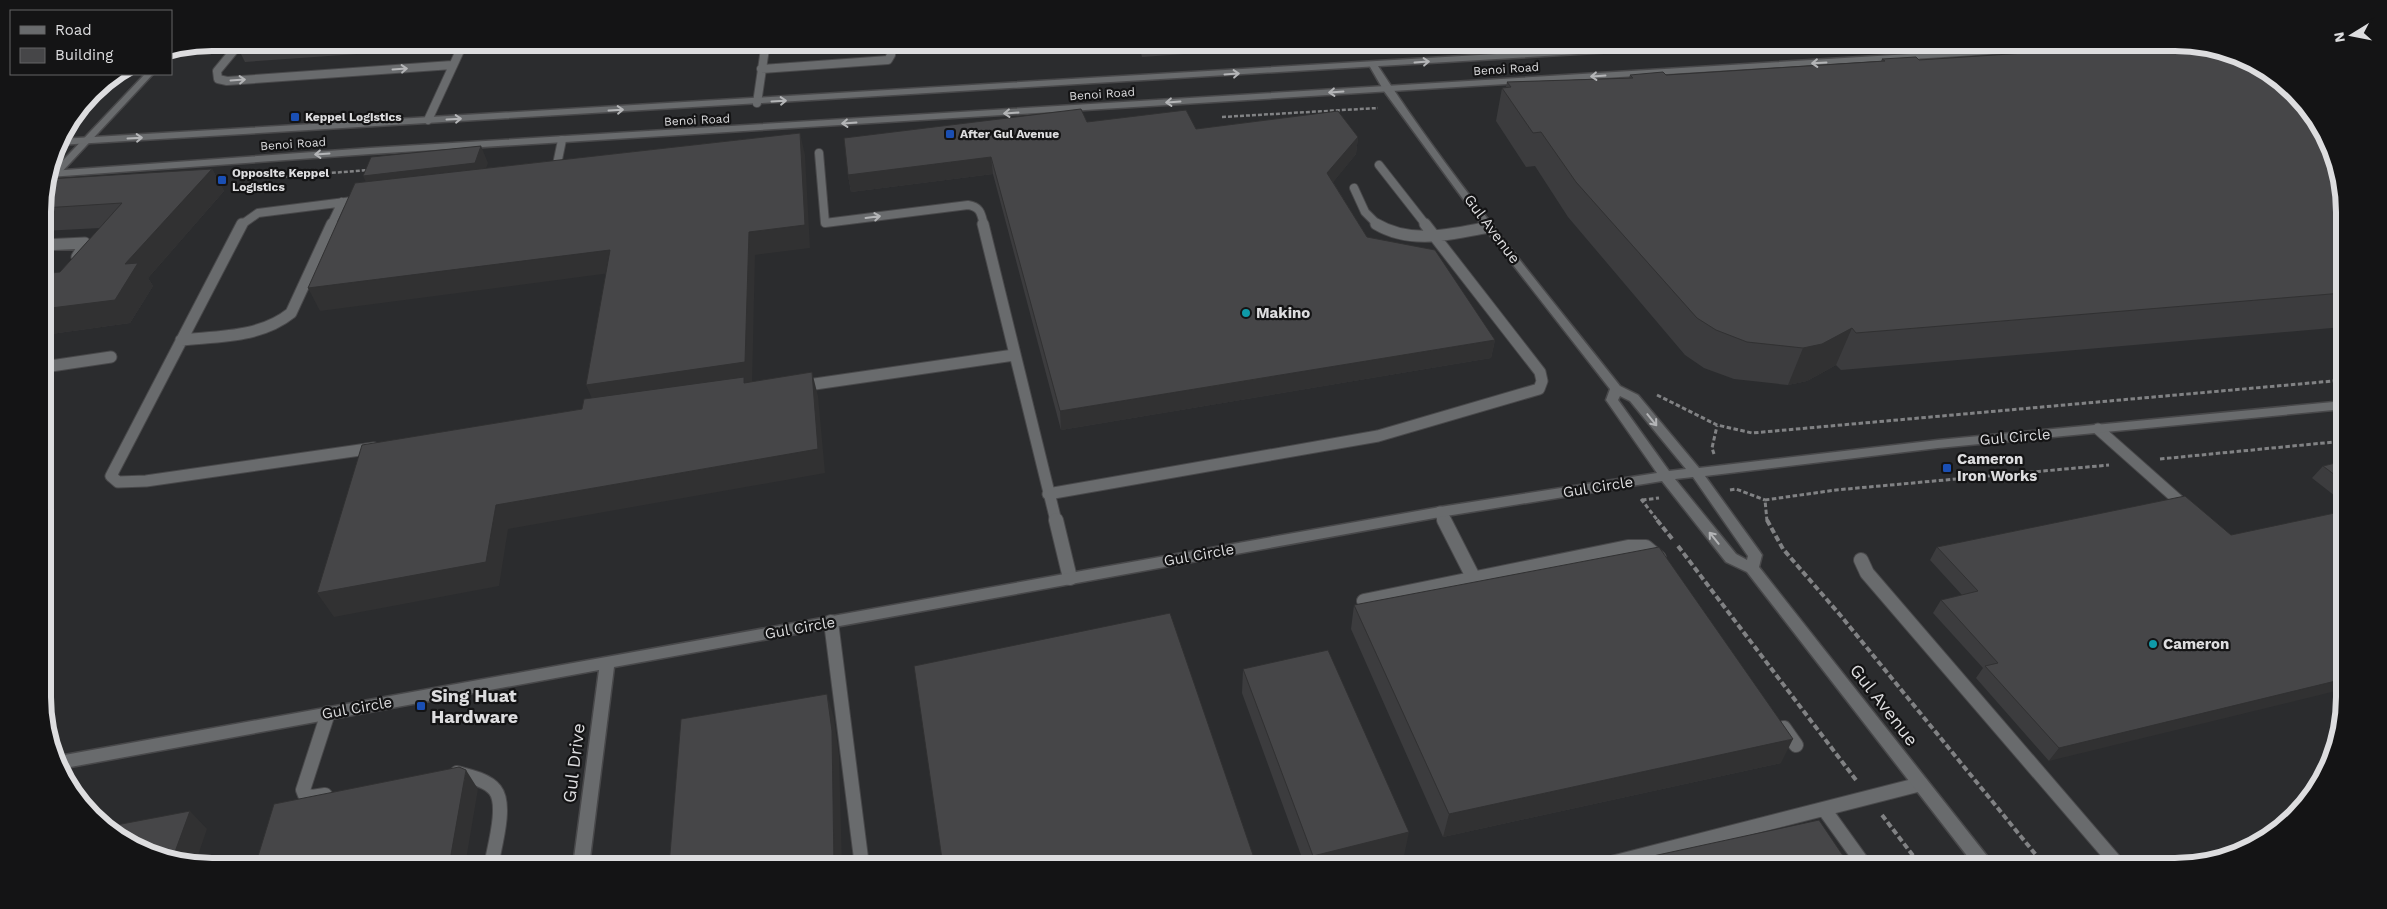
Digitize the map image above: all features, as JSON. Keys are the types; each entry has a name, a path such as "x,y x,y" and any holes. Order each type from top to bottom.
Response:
{"main road":[{"name":"Benoi Road","path":"68,142 1595,51"},
{"path":"1913,51 1920,57"},
{"path":"1936,51 1941,55"},
{"name":"Benoi Road","path":"56,174 360,152 2005,51"},
{"name":"Gul Avenue","path":"1373,65 1387,89 1489,227 1616,389 1634,398 1695,471 1755,555 1752,568"},
{"path":"58,169 148,75"},
{"name":"Gul Avenue","path":"1616,389 1612,400 1665,476 1731,558 1752,568 1978,857"},
{"name":"Gul Circle","path":"65,761 1440,512 1695,471 1938,444 2336,406"},
{"name":"Gul Drive","path":"582,858 607,664"}],"lane":[{"path":"232,52 217,70 218,79 227,81 452,65"},
{"path":"428,120 459,52"},
{"path":"757,102 764,52"},
{"path":"761,69 888,60 891,52"},
{"path":"554,178 562,140"},
{"path":"819,153 825,223 975,206 980,210 1070,578"},
{"path":"1048,494 1378,436 1538,389 1542,381 1540,372 1379,165"},
{"path":"1354,188 1356,198 1368,216 1387,232 1414,237 1489,227"},
{"path":"371,199 265,211 246,219 111,476 114,480 127,483 146,481 381,447"},
{"path":"181,340 261,330 285,320 291,313 342,202"},
{"path":"52,245 84,243 84,247 70,264"},
{"path":"793,387 1014,355"},
{"path":"52,366 111,357"},
{"path":"2098,429 2194,514"},
{"path":"1440,512 1473,577"},
{"path":"1364,600 1628,547 1646,548 1664,566"},
{"path":"1861,560 1867,572 2111,857"},
{"path":"831,622 861,858"},
{"path":"328,713 303,790 304,796 312,797 342,792"},
{"path":"1779,721 1796,744"},
{"path":"440,775 459,773 476,778 495,790 501,805 492,858"},
{"path":"1634,857 1921,784"},
{"path":"1824,809 1859,857"}],"path":[{"path":"1651,393 1717,426 1752,433 2336,381"},
{"path":"2037,857 1841,616 1782,549 1767,520 1765,500 1836,490 2336,441"},
{"path":"1629,482 1914,857"}],"building":[{"path":"2174,51 2206,54 2246,68 2264,78 2281,91 2309,123 2319,141 2330,171 2336,213 2336,294 1856,333 1852,328 1822,344 1803,348 1747,342 1716,330 1697,318 1576,182 1541,132 1533,133 1502,88 1511,87 1507,82 1633,78 1630,75 1663,72 1666,75 1885,61 1882,59 1916,57 1919,60 2040,52"},
{"name":"Makino","path":"1081,109 1087,122 1186,110 1196,129 1338,111 1358,137 1327,173 1367,237 1435,250 1495,340 1060,411 991,157 848,175 844,138"},
{"path":"800,133 805,225 749,232 745,362 586,385 610,250 308,288 355,183"},
{"path":"481,146 475,163 363,176 371,157"},
{"path":"212,169 125,264 138,263 115,300 52,308 52,273 60,272 122,203 52,207 55,179"},
{"path":"812,372 818,449 496,505 486,562 317,593 362,445 582,409 584,399 744,377 744,383"},
{"path":"2336,463 2336,476 2323,466"},
{"name":"Cameron","path":"2185,496 2231,535 2336,513 2336,681 2059,748 1985,666 1998,663 1941,600 1978,591 1937,547"},
{"path":"1659,547 1793,739 1449,814 1354,605"},
{"path":"1170,613 1253,855 1243,857 942,858 914,666"},
{"path":"1328,650 1409,832 1313,856 1243,669"},
{"path":"827,694 832,731 834,858 670,858 681,719"},
{"path":"459,767 466,770 450,858 257,858 274,804"},
{"path":"190,811 175,853 141,841 115,825"},
{"path":"1819,820 1844,857 1647,857"}],"place":[{"name":"Keppel Logistics","path":"295,117"},
{"name":"After Gul Avenue","path":"950,134"},
{"name":"Opposite Keppel Logistics","path":"222,180"},
{"name":"Makino","path":"1246,313"},
{"name":"Cameron Iron Works","path":"1947,468"},
{"name":"Cameron","path":"2153,644"},
{"name":"Sing Huat Hardware","path":"421,706"}]}
